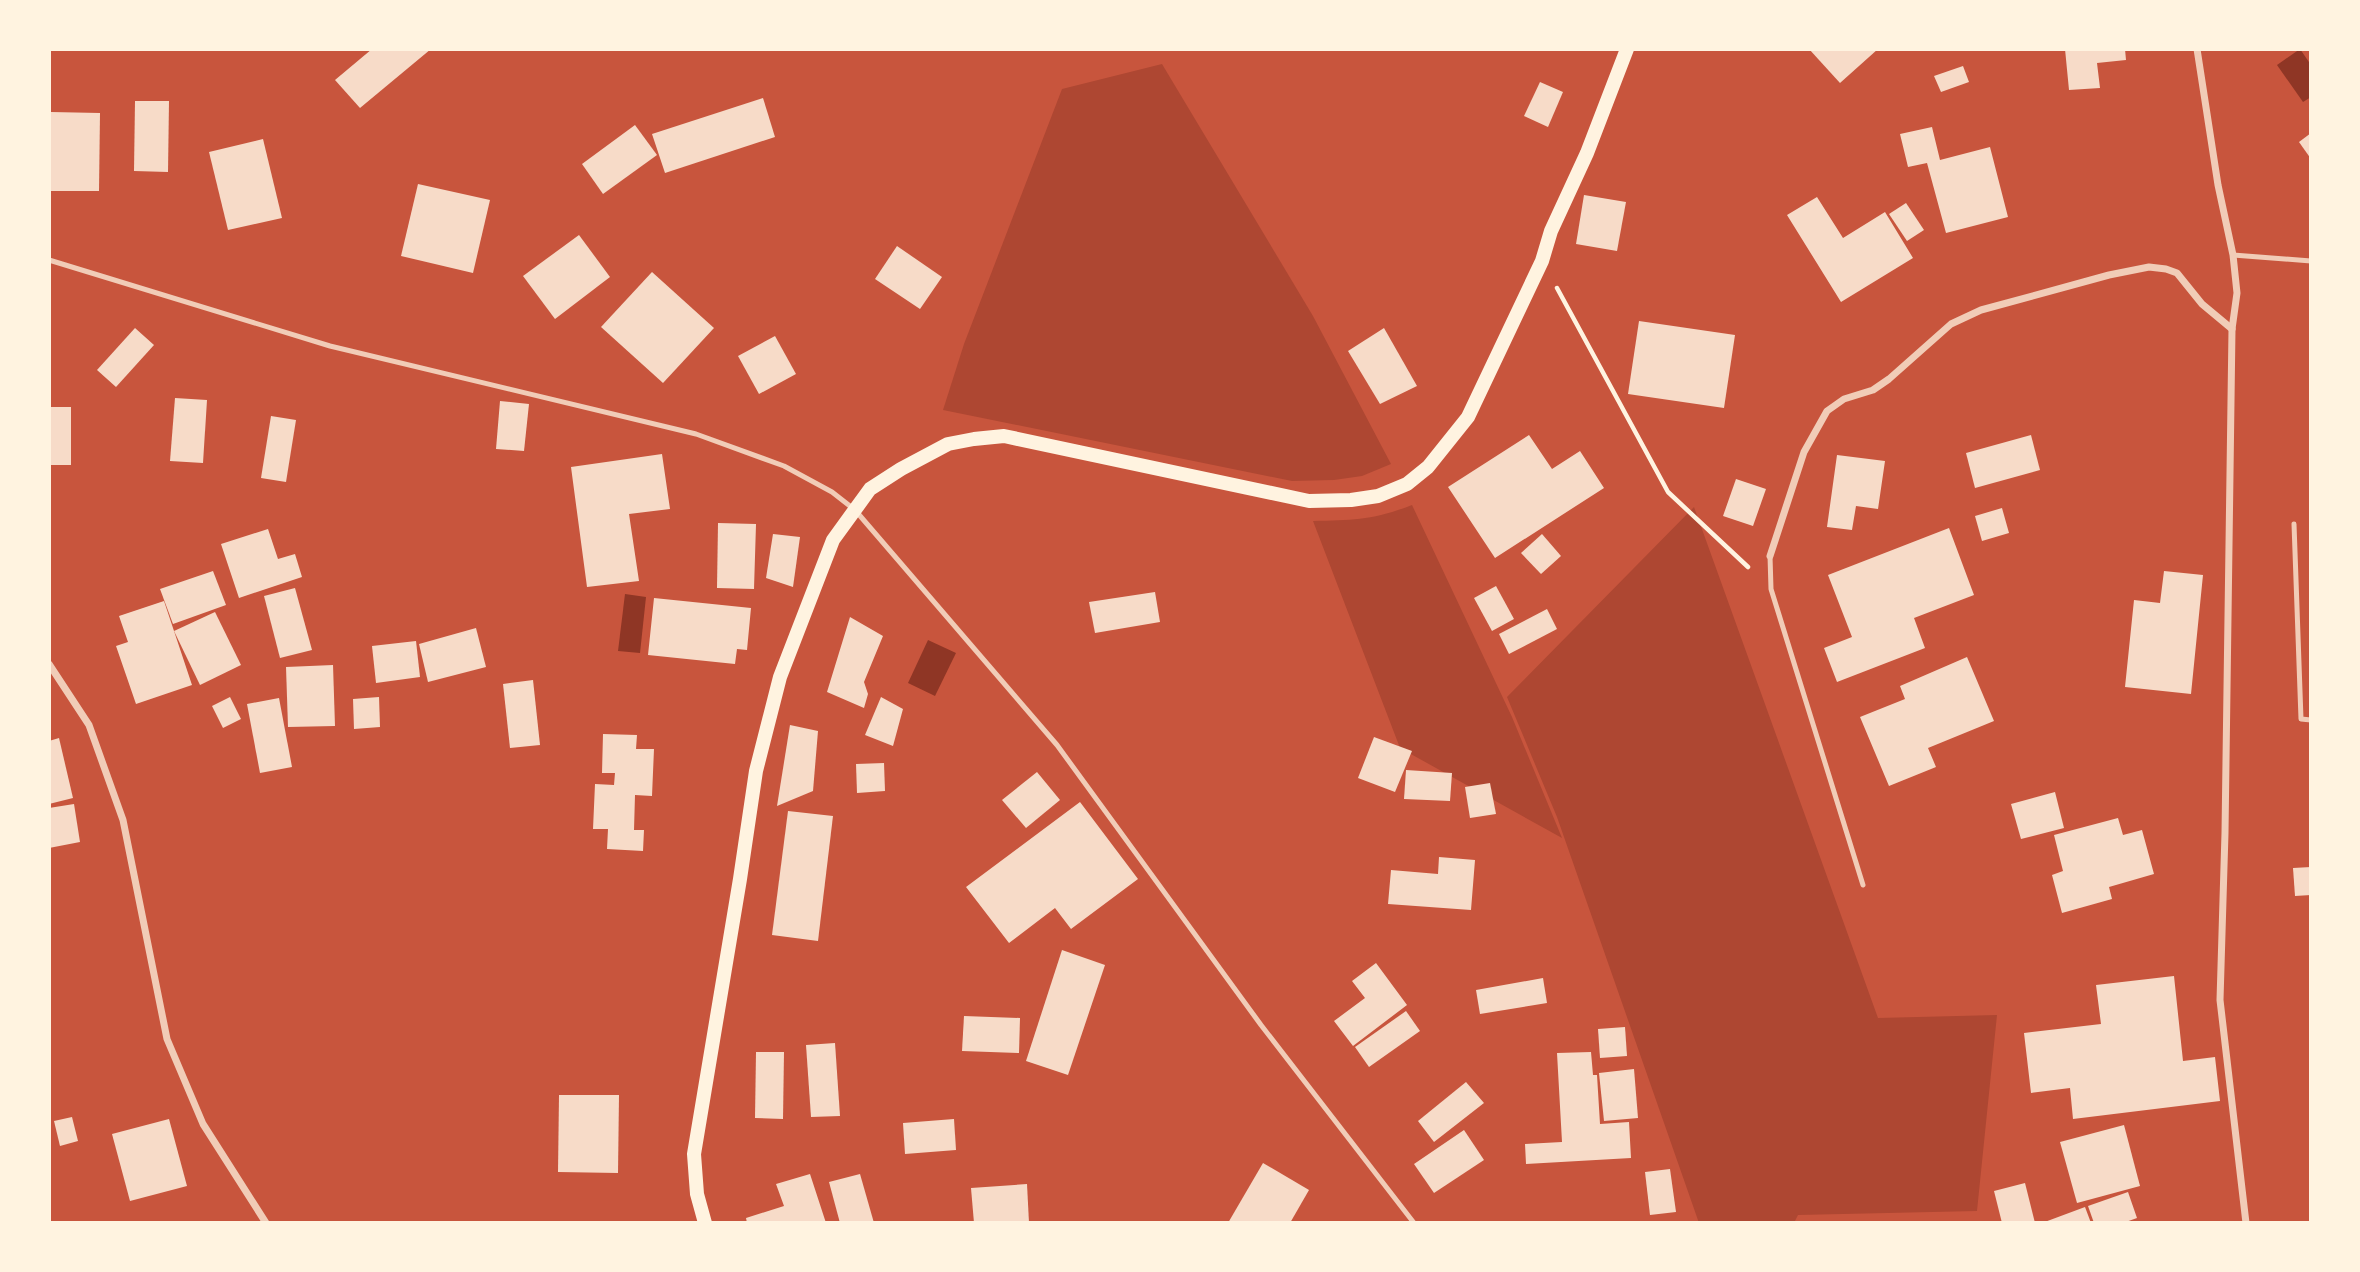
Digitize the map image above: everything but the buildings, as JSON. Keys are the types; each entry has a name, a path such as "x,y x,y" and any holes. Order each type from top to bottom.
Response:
{"main road":[{"path":"705,1223 697,1194 694,1154 756,771 780,677 833,540 870,489 901,468 948,444 1004,436 1309,501 1352,500 1378,496 1407,484 1428,467 1468,417 1542,261 1551,231 1587,153 1627,49"}],"street":[{"path":"2197,49 2218,185 2233,255 2237,293 2232,329 2220,1000 2246,1223"},
{"path":"1770,556 1804,452 1826,411 1844,399 1873,390 1889,379 1951,324 1981,310 2109,275 2149,267 2177,273 2202,304 2232,329"},
{"path":"49,664 89,725 123,820 167,1039 202,1124 266,1223"}],"lane":[{"path":"2233,255 2311,261"},
{"path":"49,260 330,346 696,434 784,466 832,492 855,510 1057,745 1261,1025 1414,1223"},
{"path":"2294,524 2301,719 2311,720"},
{"path":"1770,556 1771,589 1863,885"}],"path":[{"path":"1542,261 1668,492 1771,589"}],"shaded area":[{"path":"2300,49 2311,65 2311,97 2303,102 2277,65"},
{"path":"1162,64 1313,316 1391,464 1362,476 1292,481 943,410 964,344 1062,89"},
{"path":"1412,505 1512,717 1562,838 1400,748 1313,521 1363,518"},
{"path":"1694,507 1878,1018 1997,1015 1977,1211 1798,1215 1794,1223 1699,1223 1557,817 1507,697"},
{"path":"625,594 646,597 640,653 618,651"},
{"path":"928,640 956,653 935,696 908,683"}]}
